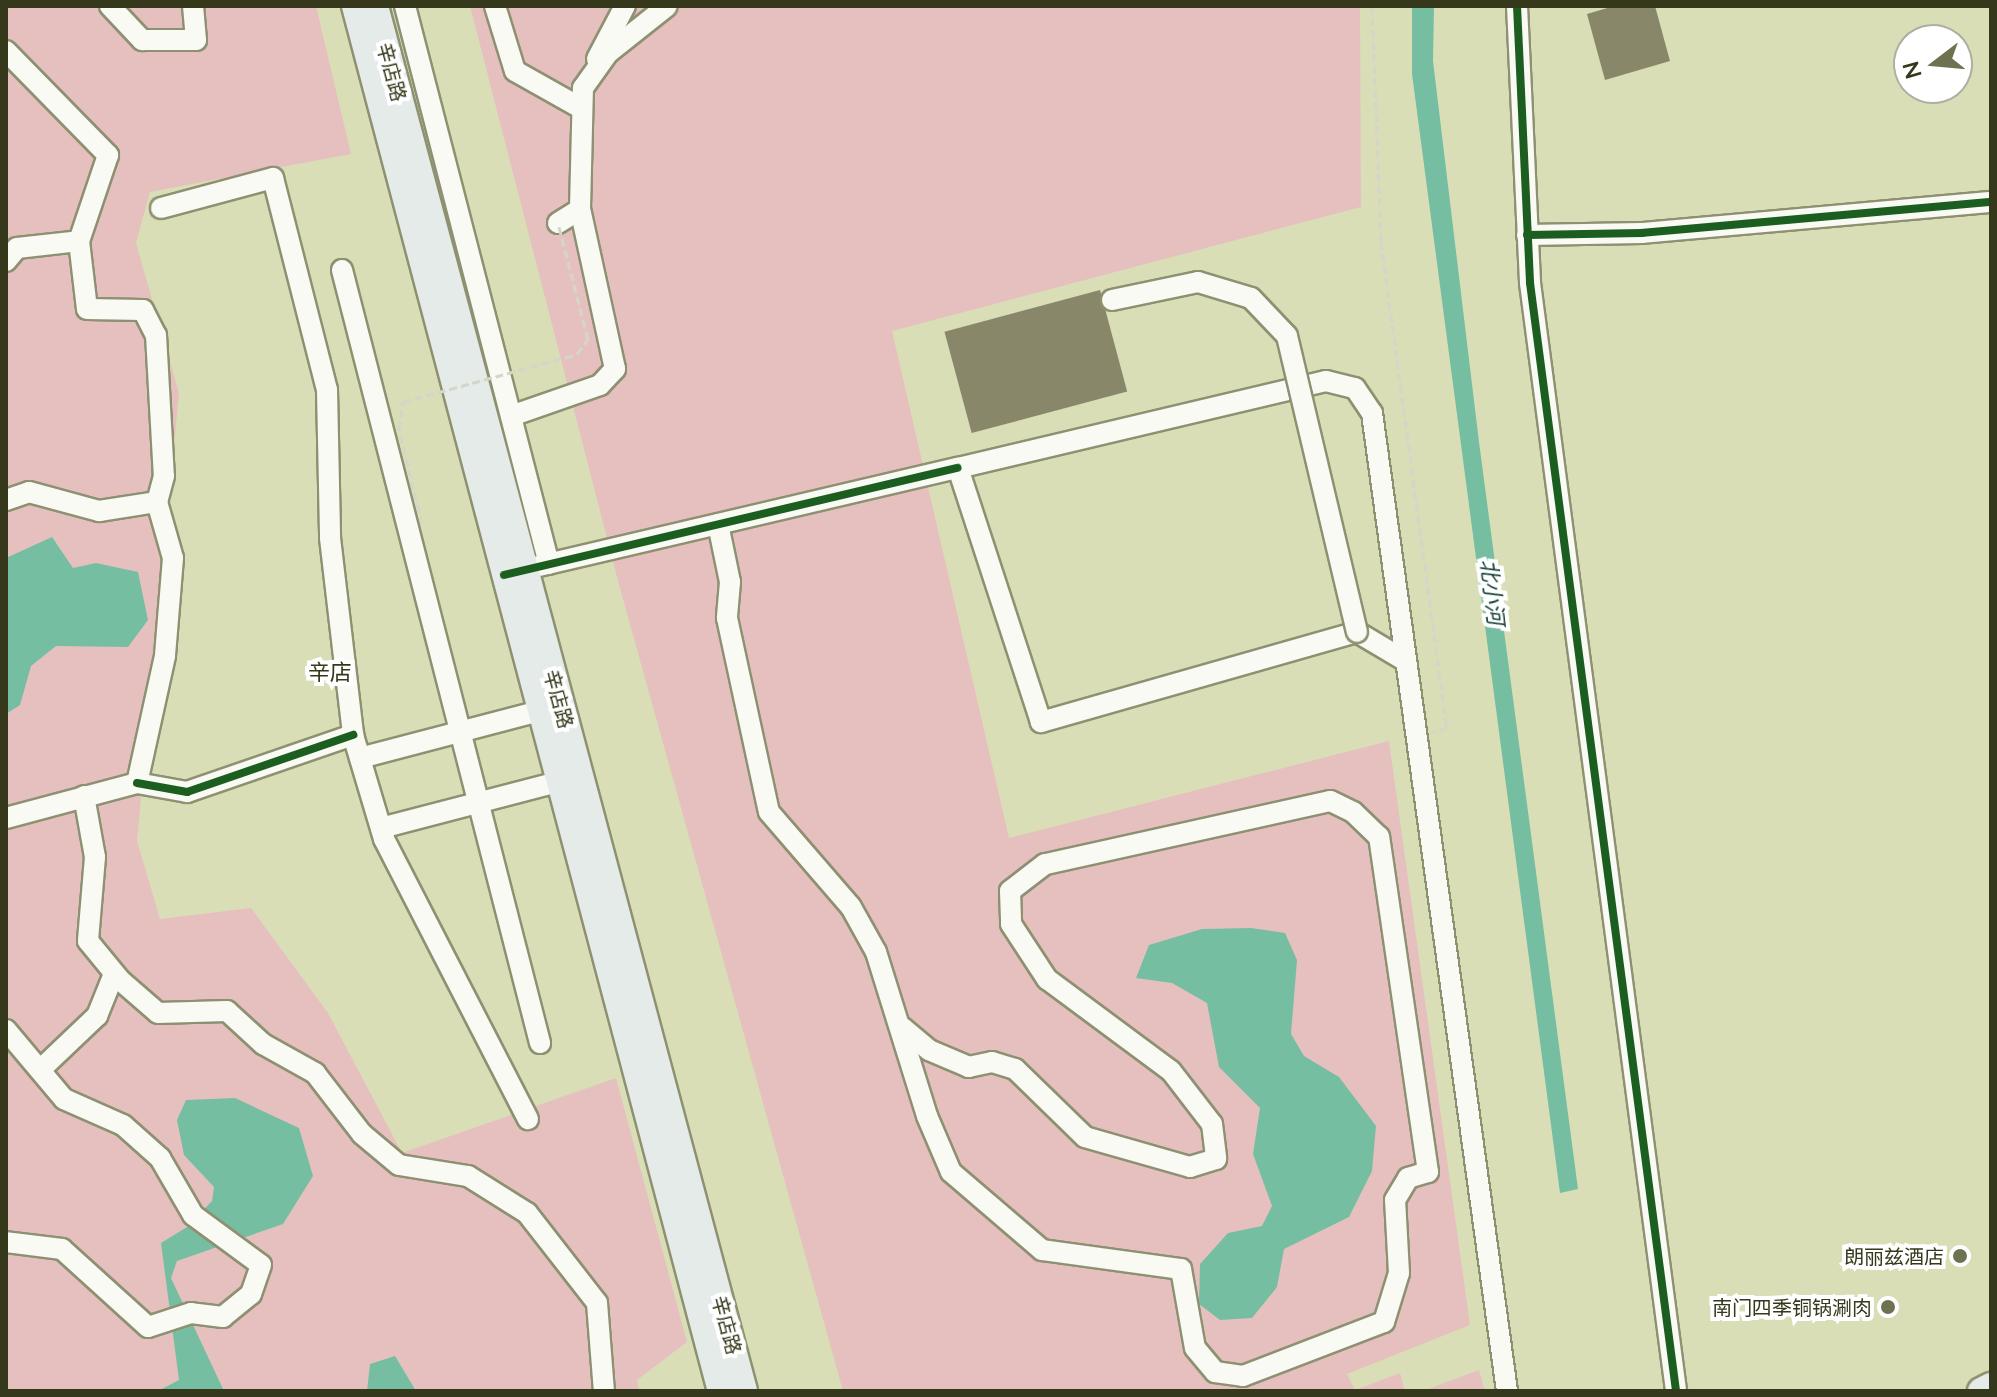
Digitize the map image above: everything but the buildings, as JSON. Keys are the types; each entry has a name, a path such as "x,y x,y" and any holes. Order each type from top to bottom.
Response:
{"main road":[{"name":"辛店路","path":"355,6 526,570 539,711 721,1391"},
{"name":"辛店路","path":"375,6 744,1391"},
{"path":"1981,1391 1991,1386"}],"street":[{"path":"110,6 142,40 196,40 193,6"},
{"path":"405,6 511,416 526,570 1326,381 1355,388 1372,413 1414,738 1507,1391"},
{"path":"495,6 515,71 582,98"},
{"path":"511,416 600,385 615,369 580,209 582,98 625,6"},
{"path":"582,98 608,53 667,6"},
{"path":"1517,6 1527,235 1676,1391"},
{"path":"6,51 108,155 93,218 79,241 87,309 143,310 156,335 164,476 157,502 173,558 165,656 137,783"},
{"path":"161,208 273,178 327,390 331,553 353,735 381,828 528,1119"},
{"path":"1527,235 1642,233 1991,202"},
{"path":"558,223 580,209"},
{"path":"6,261 17,248 79,241"},
{"path":"342,270 415,526 460,731 540,1043"},
{"path":"1112,300 1198,282 1251,298 1287,336 1357,632 1404,660"},
{"path":"958,468 1041,722 1357,632"},
{"path":"6,500 29,492 99,511 157,502"},
{"path":"718,524 735,665 769,812 851,907 876,952 951,1172 1042,1250 1181,1269 1195,1348 1215,1372 1243,1376 1384,1322 1399,1273 1395,1200 1408,1178 1428,1172 1379,837 1353,812 1330,801 1045,864 1010,891 1011,924 1047,979 1171,1071 1212,1124 1216,1159 1190,1167 1085,1137 1015,1069 992,1062 969,1067 929,1050 902,1027"},
{"path":"360,758 539,711"},
{"path":"6,818 137,783 187,792 353,735"},
{"path":"381,828 558,782"},
{"path":"84,796 95,857 88,941 114,974 158,1013 227,1011 263,1044 315,1073 362,1134 399,1165 468,1176 527,1213 597,1303 604,1391"},
{"path":"40,1070 97,1016 114,974"},
{"path":"6,1030 64,1099 123,1125 160,1158 193,1215 226,1245 261,1265 251,1294 223,1317 191,1313 148,1327 62,1249 6,1242"}],"path":[{"path":"1372,6 1381,242 1447,728 1414,738"},
{"path":"415,526 399,429 403,402 577,354 585,345 587,325 558,223"}],"shaded area":[{"path":"6,6 316,6 351,154 150,192 136,243 179,393 137,841 160,919 251,908 328,1013 402,1153 616,1078 687,1342 637,1380 639,1391 6,1391"},
{"path":"470,6 1360,6 1361,207 892,331 1009,838 1389,741 1470,1325 1347,1374 1355,1390 1400,1373 1405,1391 843,1391 618,581"},
{"path":"1479,1370 1484,1388 1495,1391 1423,1391"}],"water":[{"name":"北小河","path":"1412,6 1434,6 1433,61 1479,442 1578,1189 1560,1193 1412,74"},
{"path":"52,537 73,568 96,563 138,572 148,620 128,647 56,646 31,666 20,705 6,714 6,558"},
{"path":"1251,928 1285,933 1297,960 1291,1034 1304,1056 1339,1077 1376,1126 1372,1171 1349,1217 1284,1249 1277,1287 1252,1318 1220,1320 1199,1304 1200,1264 1228,1233 1262,1226 1272,1206 1253,1154 1260,1108 1219,1067 1207,1003 1172,983 1136,978 1149,945 1202,929"},
{"path":"235,1098 299,1128 313,1176 283,1224 177,1261 171,1278 224,1391 158,1391 179,1380 161,1243 187,1227 212,1201 214,1187 184,1155 177,1120 186,1100"},
{"path":"395,1356 416,1391 367,1391 370,1364"}],"cycle path":[{"path":"1517,6 1530,283 1676,1391"},
{"path":"1527,235 1642,233 1991,202"},
{"path":"504,575 958,468"},
{"path":"137,783 187,792 353,735"}],"place":[{"name":"朗丽兹酒店","path":"1960,1256"},
{"name":"南门四季铜锅涮肉","path":"1888,1307"}],"district":[{"name":"辛店","path":"330,672"}]}
